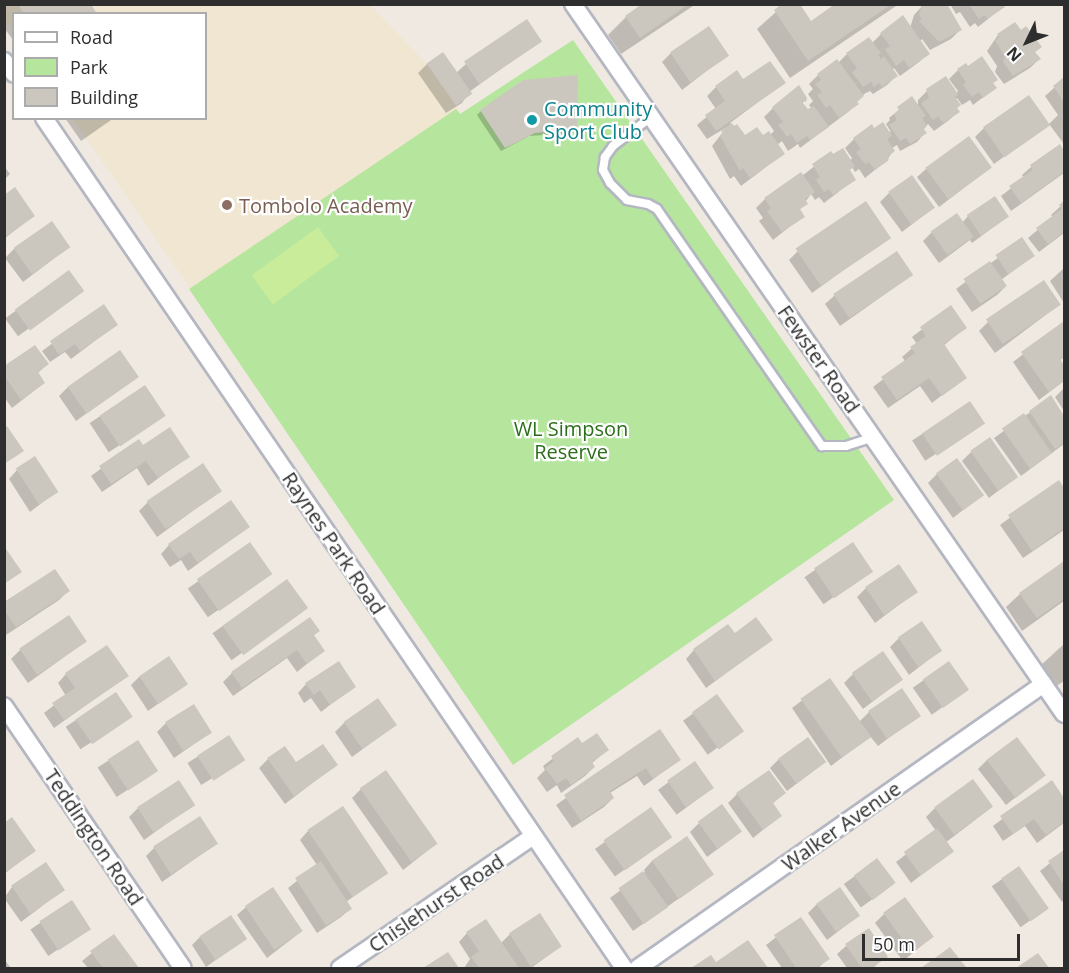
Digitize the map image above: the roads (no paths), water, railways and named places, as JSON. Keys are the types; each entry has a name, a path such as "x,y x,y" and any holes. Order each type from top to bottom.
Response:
{"street":[{"name":"Fewster Road","path":"573,4 1065,714"},
{"name":"Raynes Park Road","path":"45,120 624,969"},
{"name":"Walker Avenue","path":"638,969 1043,684"},
{"name":"Teddington Road","path":"4,706 183,969"},
{"name":"Chislehurst Road","path":"340,969 532,837"}],"lane":[{"path":"651,117 613,146 605,157 603,170 610,183 627,200 648,204 657,209 822,446 846,446 873,437"}],"place":[{"name":"Community Sport Club","path":"532,120"},
{"name":"Tombolo Academy","path":"227,205"}],"park label":[{"name":"WL Simpson Reserve","path":"571,440"}]}
